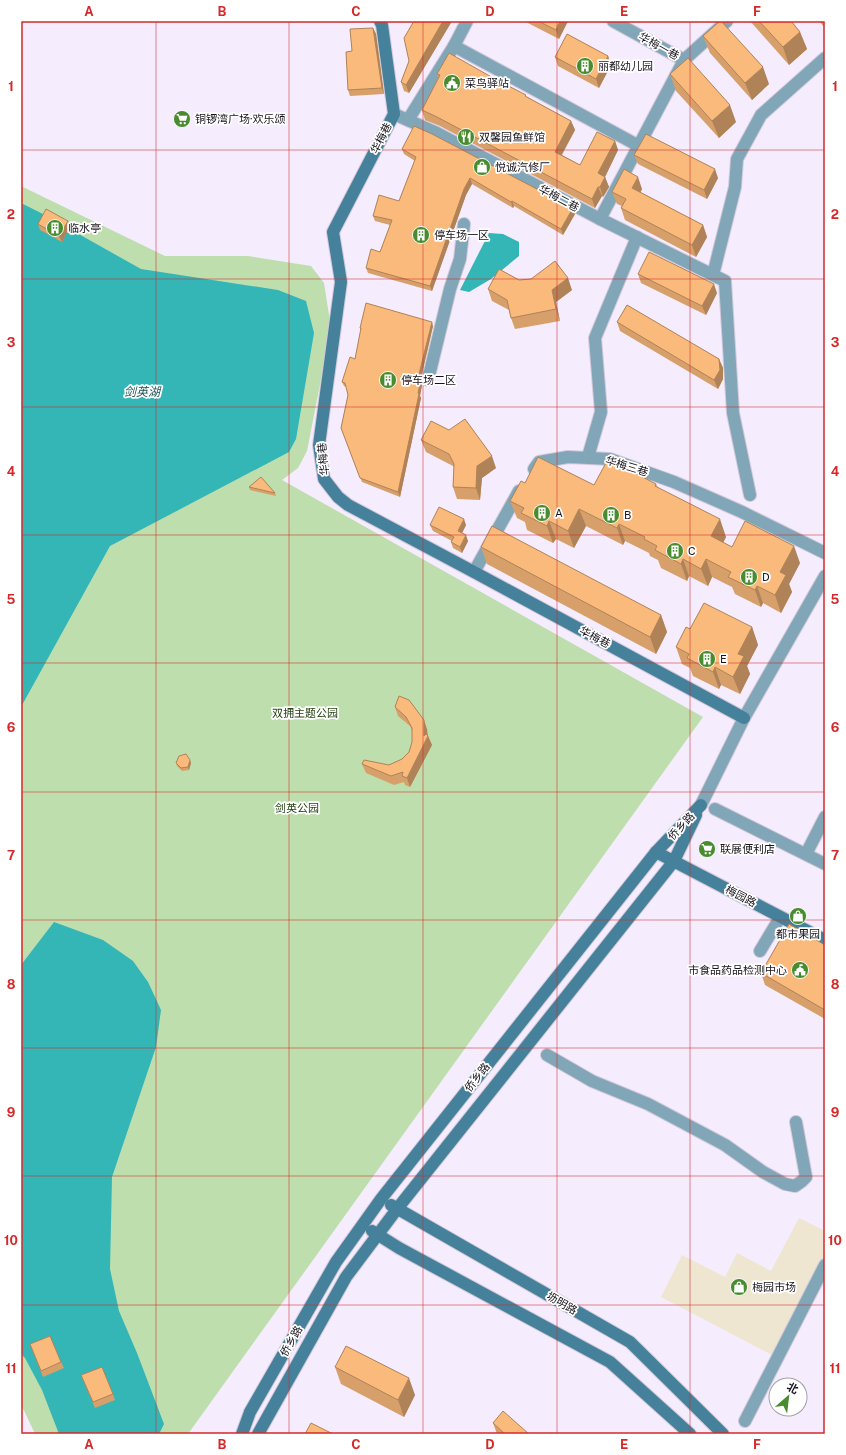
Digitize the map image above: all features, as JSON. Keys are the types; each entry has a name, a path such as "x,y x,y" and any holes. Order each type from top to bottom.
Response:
{"street":[{"name":"华梅巷","path":"380,21 382,25 394,114 333,232 341,282 319,445 324,479 338,497 348,506 474,572 744,718"},
{"path":"408,120 454,46 467,21"},
{"name":"华梅一巷","path":"612,21 684,60"},
{"path":"600,219 684,60 727,21"},
{"path":"454,46 639,146"},
{"path":"713,275 735,187 737,159 761,115 825,58"},
{"name":"华梅二巷","path":"394,114 436,133 600,219 725,281 733,413 750,495"},
{"path":"428,380 450,289 460,259 464,224"},
{"path":"588,457 601,412 595,338 637,237"},
{"name":"华梅三巷","path":"474,572 518,493 539,462 568,457 610,459 674,482 742,512 825,553"},
{"path":"701,805 744,718 825,576"},
{"name":"侨乡路","path":"242,1434 250,1412 336,1262 380,1199 656,852 701,805"},
{"name":"侨乡路","path":"258,1434 346,1277 397,1209 674,861 701,805"},
{"path":"714,809 825,864"},
{"path":"806,854 825,817"},
{"name":"梅园路","path":"656,852 825,940"},
{"path":"760,951 778,921"},
{"path":"547,1055 592,1081 655,1108 725,1145 763,1172 785,1184 795,1186 802,1182 806,1177 796,1122"},
{"name":"坜明路","path":"380,1199 630,1342 723,1434"},
{"path":"363,1225 399,1248 610,1362 690,1434"},
{"path":"745,1421 825,1265"},
{"path":"814,1286 825,1292"}],"shaded area":[{"name":"梅园市场","path":"799,1218 825,1231 825,1262 776,1357 661,1297 682,1255 725,1277 737,1253 771,1271"}],"green space":[{"name":"剑英公园","path":"21,184 23,187 165,256 248,256 311,266 324,283 331,328 307,451 298,468 282,480 703,717 188,1434 35,1434 21,1404"}],"water":[{"name":"剑英湖","path":"21,203 141,269 278,290 306,301 314,333 296,439 289,452 110,546 21,707"},
{"path":"489,233 503,234 519,242 519,256 491,279 469,292 460,290"},
{"path":"54,922 103,940 133,961 148,982 161,1010 156,1047 112,1177 110,1269 119,1311 164,1424 159,1434 59,1434 42,1390 25,1358 21,1354 21,965"}],"building":[{"path":"414,21 443,21 406,85 401,82 409,61 404,38"},
{"path":"538,21 560,21 556,30"},
{"path":"720,21 763,67 745,83 703,36"},
{"path":"759,21 791,21 800,32 783,47"},
{"path":"373,28 382,88 348,90 346,52 352,51 350,29"},
{"name":"丽都幼儿园","path":"567,34 608,56 596,79 555,57"},
{"path":"449,53 571,121 555,152 580,165 597,132 615,141 598,173 605,177 592,199 422,110 440,75 437,74"},
{"path":"688,58 730,105 712,121 670,74"},
{"path":"414,126 573,208 561,229 470,178 464,189 430,286 366,268 371,249 380,252 392,220 373,216 379,195 399,201 416,157 402,149"},
{"path":"646,134 715,169 704,190 634,155"},
{"path":"624,169 638,177 632,188 703,225 692,245 621,208 626,199 612,192"},
{"name":"临水亭","path":"46,209 68,221 59,236 38,224"},
{"path":"649,252 714,284 702,306 638,274"},
{"path":"555,261 568,278 552,290 556,309 511,318 507,300 488,289 499,269 519,280 531,279"},
{"name":"停车场二区","path":"366,303 432,322 419,374 421,380 419,394 398,492 360,478 341,428 348,395 345,383 342,382 350,357 355,359"},
{"path":"627,305 719,359 720,370 714,380 617,322"},
{"path":"465,419 492,456 477,466 476,488 453,487 454,464 449,454 421,440 431,421 449,430"},
{"path":"538,457 594,485 608,459 656,484 655,486 720,519 711,536 732,547 745,521 794,546 780,572 786,575 775,595 757,586 755,590 728,577 731,572 706,559 701,569 683,559 681,564 655,550 657,546 644,539 645,537 619,524 617,528 579,509 568,531 549,521 547,526 521,513 524,508 510,501 521,481 525,483"},
{"path":"261,477 275,493 249,487"},
{"path":"439,507 464,519 458,531 466,535 460,547 451,542 454,537 430,525"},
{"path":"492,526 661,615 650,637 481,547"},
{"path":"704,603 752,627 738,654 744,656 733,677 715,667 713,672 687,658 689,654 676,647 686,627 690,629"},
{"path":"399,696 409,700 424,720 424,736 426,734 428,736 407,778 402,776 403,772 391,776 362,764 364,760 389,765 402,759 409,752 412,742 412,728 406,717 395,707"},
{"path":"186,754 190,760 188,767 181,768 176,763 179,756"},
{"name":"市食品药品检测中心","path":"789,924 825,945 825,1010 761,973"},
{"path":"50,1336 61,1362 41,1371 30,1344"},
{"path":"346,1346 409,1378 398,1400 335,1367"},
{"path":"102,1367 113,1394 93,1402 81,1375"},
{"path":"503,1411 529,1434 505,1434 493,1423"},
{"path":"311,1423 333,1434 305,1434"}],"place":[{"name":"丽都幼儿园","path":"585,66"},
{"name":"菜鸟驿站","path":"452,83"},
{"name":"铜锣湾广场·欢乐颂","path":"182,119"},
{"name":"双馨园鱼鲜馆","path":"466,137"},
{"name":"悦诚汽修厂","path":"482,167"},
{"name":"临水亭","path":"55,228"},
{"name":"停车场一区","path":"421,235"},
{"name":"停车场二区","path":"388,380"},
{"name":"A","path":"542,513"},
{"name":"B","path":"611,515"},
{"name":"C","path":"675,551"},
{"name":"D","path":"749,577"},
{"name":"E","path":"707,659"},
{"name":"联展便利店","path":"707,849"},
{"name":"都市果园","path":"798,916"},
{"name":"市食品药品检测中心","path":"800,970"},
{"name":"梅园市场","path":"739,1287"}],"park label":[{"name":"双拥主题公园","path":"305,713"}]}
